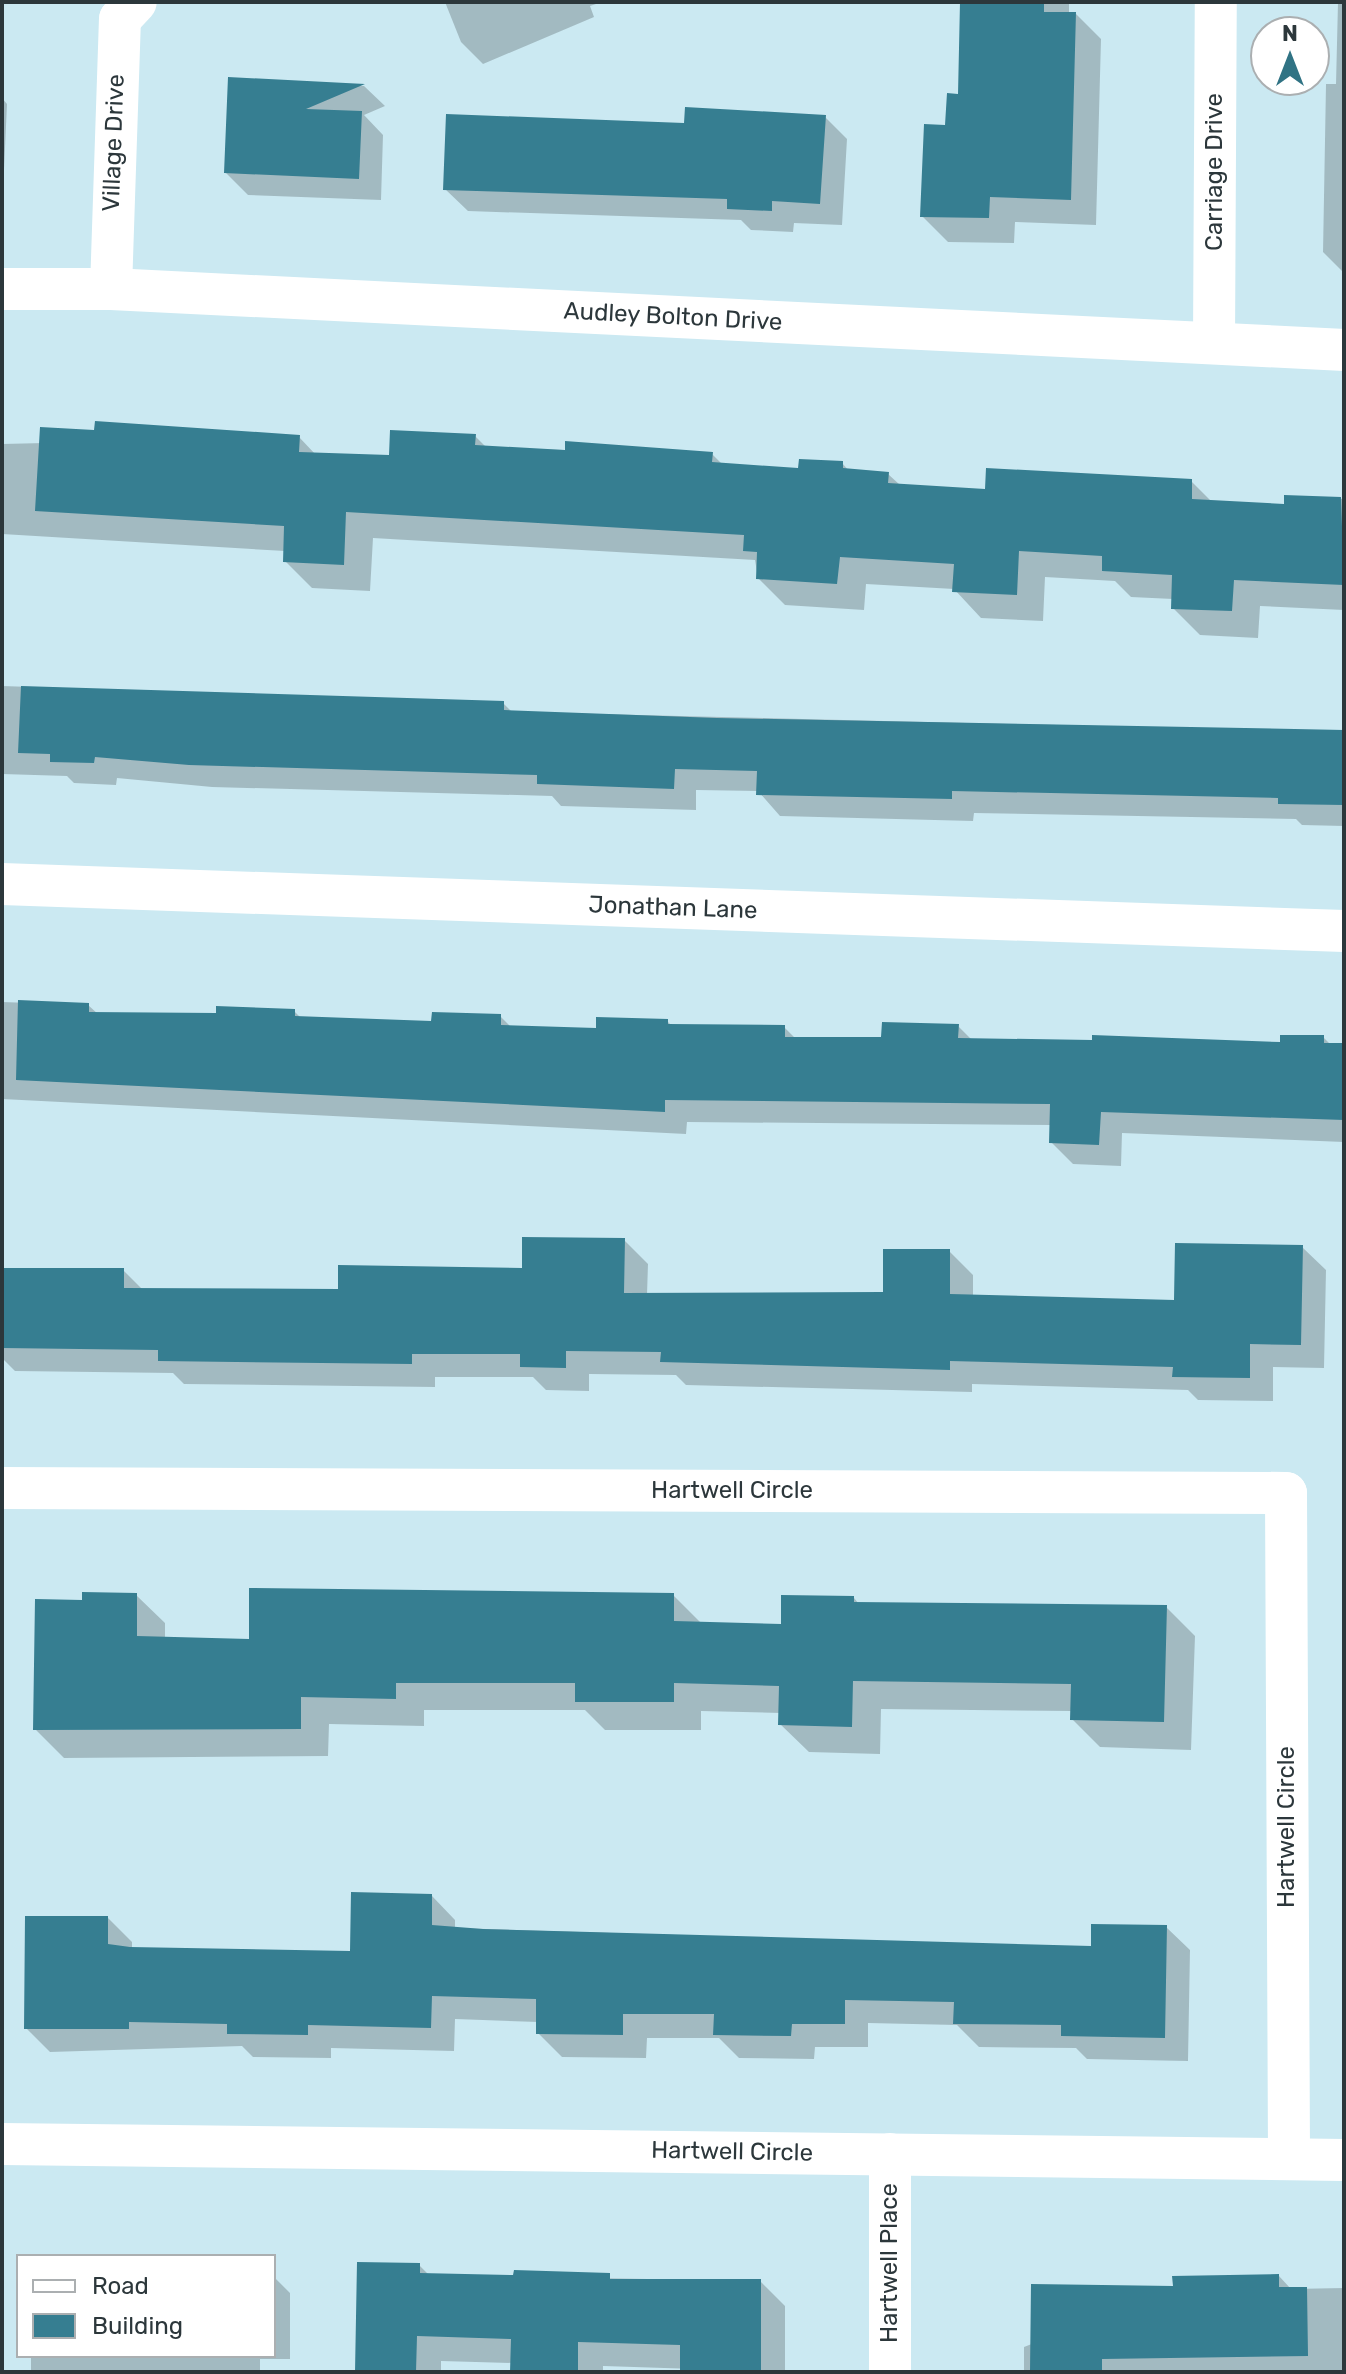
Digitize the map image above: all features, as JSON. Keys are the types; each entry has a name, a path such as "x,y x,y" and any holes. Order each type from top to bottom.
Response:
{"street":[{"name":"Village Drive","path":"111,289 120,19 136,2"},
{"name":"Carriage Drive","path":"1214,343 1216,2"},
{"name":"Audley Bolton Drive","path":"2,289 111,289 1344,350"},
{"name":"Jonathan Lane","path":"2,884 1344,931"},
{"name":"Hartwell Circle","path":"2,1488 1286,1493 1289,2158 2,2144"},
{"name":"Hartwell Place","path":"890,2154 890,2372"},
{"path":"1289,2158 1344,2160"}],"building":[{"path":"960,2 1044,2 1044,12 1076,12 1071,200 990,197 989,218 920,217 924,124 945,125 947,93 958,94"},
{"path":"228,77 365,84 306,109 362,111 359,179 224,173"},
{"path":"685,107 826,115 820,204 772,201 772,211 727,209 727,199 443,190 446,114 684,123"},
{"path":"95,421 300,435 299,452 389,455 390,430 476,434 475,445 565,450 565,441 713,452 712,462 798,468 799,459 843,461 843,468 889,472 888,483 985,489 986,468 1192,479 1192,499 1284,504 1284,495 1341,497 1344,585 1234,580 1232,611 1171,609 1172,575 1102,571 1102,556 1019,551 1017,595 952,592 954,564 840,557 837,584 756,579 757,552 743,551 744,535 346,512 344,565 283,562 284,526 35,511 40,427 94,430"},
{"path":"21,686 504,701 504,710 717,718 1344,730 1344,805 1278,804 1278,798 952,791 952,799 756,795 757,771 675,769 674,789 537,784 537,775 189,765 95,757 94,763 50,762 50,754 18,753"},
{"path":"18,1000 89,1003 89,1012 216,1013 216,1006 295,1009 295,1016 431,1021 432,1012 501,1014 501,1025 596,1028 596,1017 668,1019 668,1024 785,1025 785,1037 881,1037 882,1022 959,1024 958,1038 1092,1040 1092,1035 1280,1042 1280,1035 1324,1035 1324,1043 1344,1043 1344,1120 1101,1112 1099,1145 1049,1143 1050,1104 665,1100 665,1112 16,1080"},
{"path":"522,1237 625,1238 624,1293 883,1292 883,1249 950,1249 950,1294 1174,1300 1175,1243 1303,1245 1301,1345 1250,1344 1250,1378 1172,1377 1173,1367 950,1361 950,1370 660,1362 661,1352 566,1351 566,1368 520,1367 520,1354 412,1354 412,1364 158,1361 158,1350 2,1348 2,1268 124,1268 124,1288 338,1289 338,1265 522,1268"},
{"path":"249,1588 674,1593 674,1621 781,1624 781,1595 854,1596 854,1602 1167,1605 1164,1722 1070,1720 1071,1684 853,1681 852,1727 778,1725 779,1686 674,1683 674,1702 575,1702 575,1683 396,1683 396,1699 301,1697 301,1729 33,1730 35,1599 82,1600 82,1592 137,1593 137,1636 249,1639"},
{"path":"351,1892 432,1894 432,1925 483,1929 1091,1946 1091,1924 1167,1925 1165,2038 1061,2036 1061,2025 953,2024 954,2002 845,2000 845,2024 792,2024 791,2036 713,2035 714,2014 623,2014 623,2035 536,2034 536,1999 432,1996 431,2028 308,2025 308,2035 227,2034 227,2024 129,2022 129,2029 24,2029 25,1916 108,1916 108,1944 130,1947 350,1951"},
{"path":"357,2262 420,2263 420,2273 513,2275 514,2270 610,2273 610,2279 761,2279 761,2372 680,2372 680,2345 578,2342 578,2372 510,2372 511,2339 417,2336 416,2372 355,2372"},
{"path":"1279,2274 1279,2287 1307,2287 1308,2356 1102,2359 1102,2372 1030,2372 1031,2284 1173,2286 1172,2276"}]}
